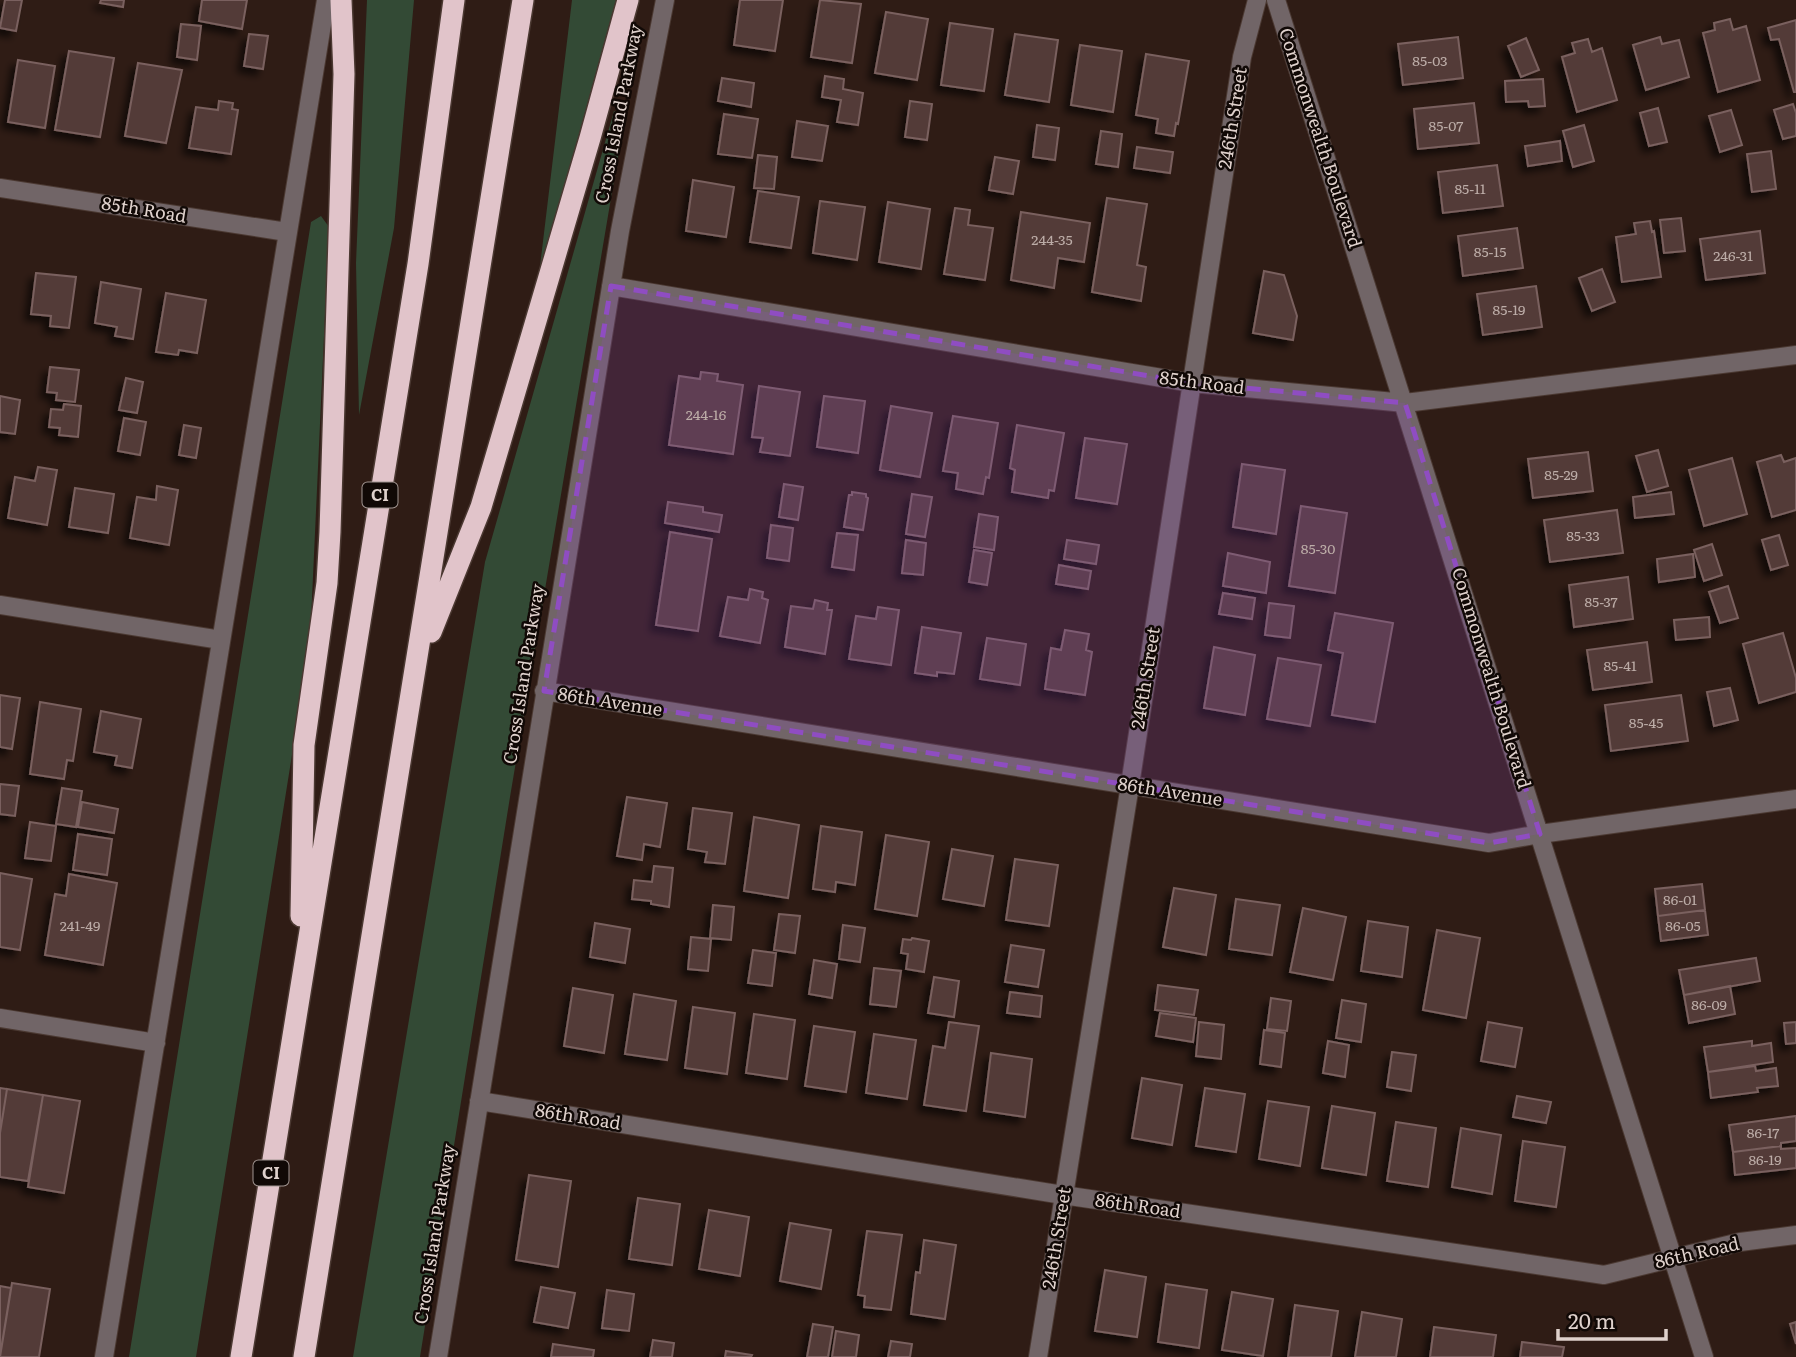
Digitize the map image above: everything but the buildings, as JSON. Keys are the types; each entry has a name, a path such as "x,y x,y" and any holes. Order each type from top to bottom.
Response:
{"highway":[{"path":"300,989 304,745 327,583 332,482 344,74 341,0"},
{"name":"CI","path":"241,1357 418,264 454,0"},
{"path":"304,1357 523,0"},
{"path":"414,677 481,507 628,0"}],"street":[{"path":"104,1357 326,0"},
{"name":"Cross Island Parkway","path":"438,1357 611,286 665,0"},
{"name":"246th Street","path":"1038,1357 1130,785 1242,57 1257,0"},
{"name":"Commonwealth Boulevard","path":"1276,0 1704,1357"},
{"name":"85th Road","path":"0,188 287,232"},
{"name":"85th Road","path":"611,286 1192,383 1405,403 1796,355"},
{"path":"0,605 221,640"},
{"name":"86th Avenue","path":"544,691 1489,843 1796,799"},
{"path":"0,1018 156,1043"},
{"name":"86th Road","path":"479,1101 1063,1195 1604,1275 1740,1242 1796,1235"}],"highlighted area":[{"path":"611,286 1192,383 1405,403 1540,834 1489,843 544,691"}],"green space":[{"path":"367,0 414,0 394,228 359,415 356,263"},
{"path":"572,0 616,0 538,283"},
{"path":"614,111 625,115 510,797 420,1357 353,1357 485,562"},
{"path":"321,216 329,227 310,642 196,1357 129,1357 311,222"}]}
